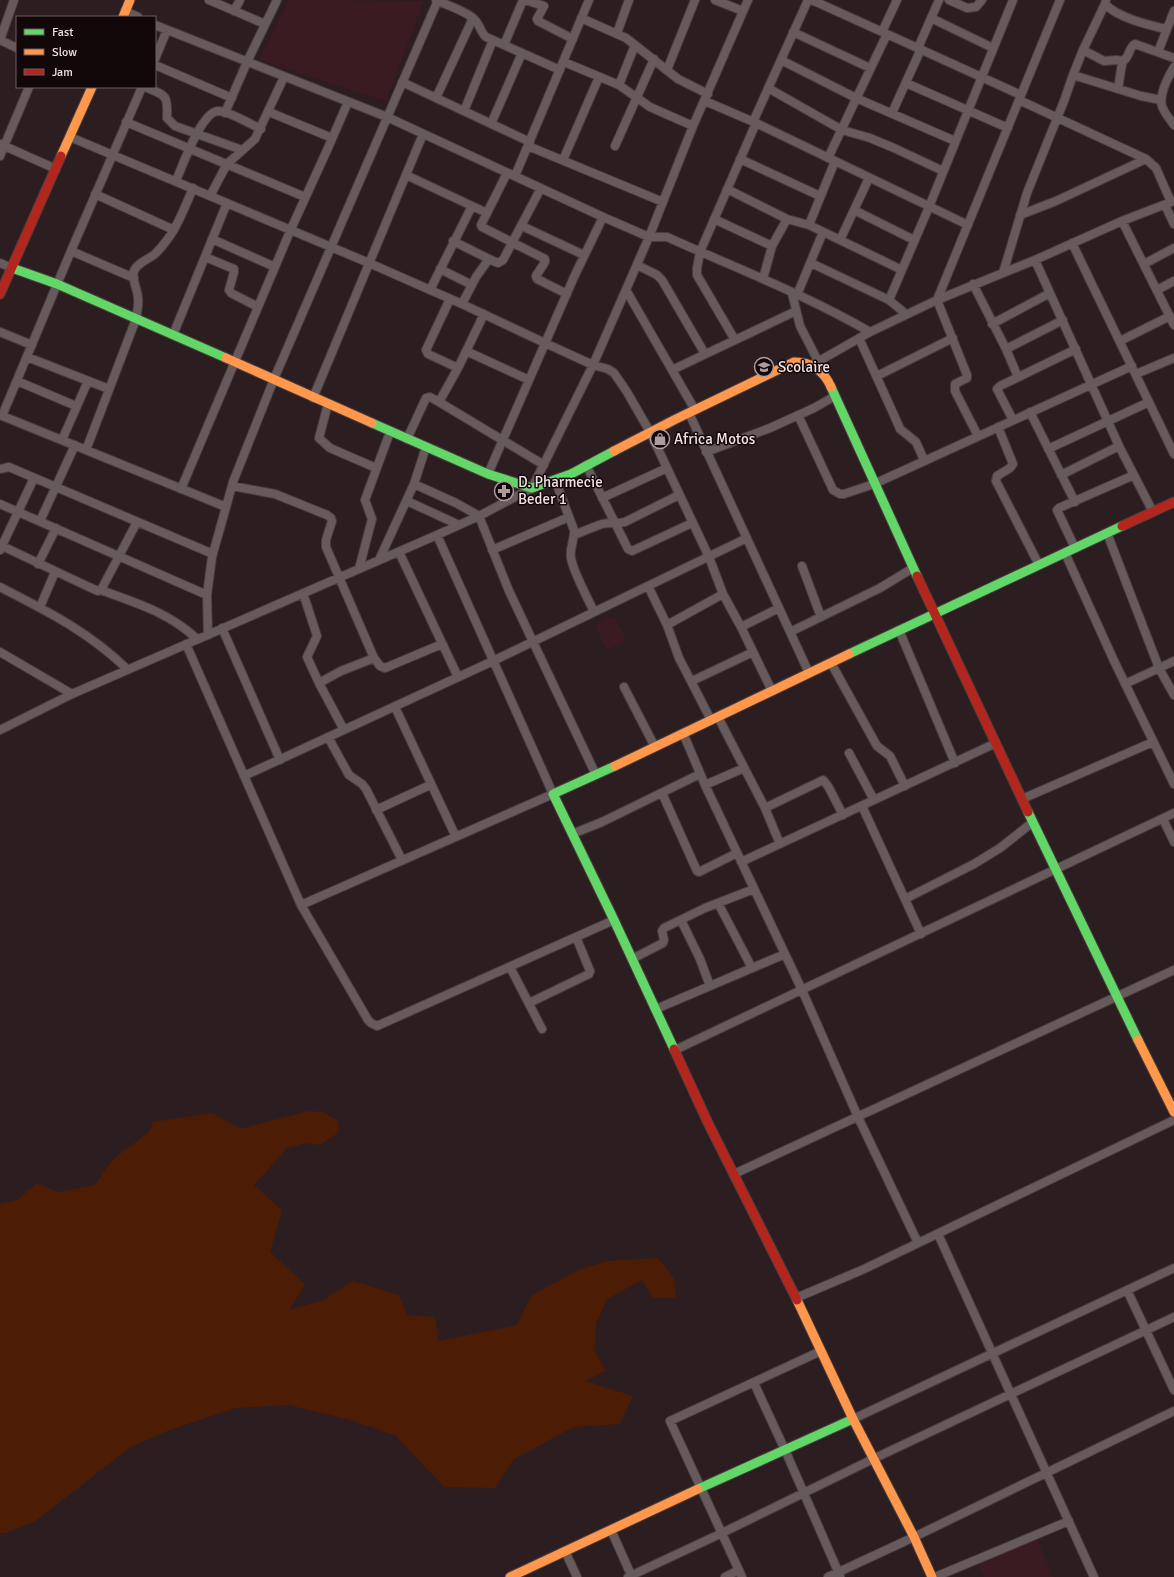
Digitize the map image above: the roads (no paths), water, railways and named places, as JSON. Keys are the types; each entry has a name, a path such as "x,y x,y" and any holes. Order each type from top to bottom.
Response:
{"street":[{"path":"14,0 0,40 16,48"},
{"path":"124,14 130,0"},
{"path":"209,0 265,24"},
{"path":"234,11 240,0"},
{"path":"225,113 247,62 277,0"},
{"path":"208,635 207,595 213,554 232,486 274,379 437,0 473,18 478,23 482,34 560,70"},
{"path":"504,45 524,0 545,3 537,19 538,21 573,39"},
{"path":"567,294 537,279 536,276 545,262 545,259 512,243 482,227 481,225 529,144 589,0"},
{"path":"617,33 630,0"},
{"path":"667,70 695,0"},
{"path":"715,0 743,11"},
{"path":"532,488 593,364 626,290 649,237 693,126 748,0"},
{"path":"735,340 697,275 700,252 740,159 768,88 808,0"},
{"path":"812,0 981,77 1058,117 1146,159 1156,168 1170,203 1174,224"},
{"path":"809,225 842,130 870,68 897,0"},
{"path":"892,113 906,83 939,0"},
{"path":"948,0 967,8 976,7 982,0"},
{"path":"889,300 929,207 1013,0"},
{"path":"978,436 955,391 955,384 967,378 967,375 937,300 1060,0"},
{"path":"1002,273 1020,215 1073,75 1105,2 1127,17 1142,23 1166,29"},
{"path":"1158,52 1174,11"},
{"path":"436,98 473,18"},
{"path":"582,18 617,33 706,98 831,160 968,225"},
{"path":"931,18 993,48"},
{"path":"156,25 387,117 602,217 649,237 667,237 763,279 844,317 870,332"},
{"path":"156,57 167,30"},
{"path":"794,32 870,68"},
{"path":"464,111 493,40"},
{"path":"1118,89 1123,61 1126,59 1131,48 1135,44 1174,58"},
{"path":"619,85 635,45"},
{"path":"1083,50 1104,61 1123,61"},
{"path":"491,124 522,53"},
{"path":"615,146 654,59"},
{"path":"781,60 856,98 955,141"},
{"path":"564,62 619,85 650,107 693,126"},
{"path":"156,65 232,98"},
{"path":"1174,67 1167,80 1161,100 1165,112 1174,125"},
{"path":"1073,75 1141,96 1161,100"},
{"path":"210,196 227,164 252,143 261,129 284,77"},
{"path":"562,160 599,77"},
{"path":"402,82 491,124 562,160 663,202"},
{"path":"906,83 1008,128"},
{"path":"0,156 2,145 29,88"},
{"path":"0,294 92,88"},
{"path":"143,88 112,154 27,358 1,415 226,506"},
{"path":"146,88 163,95 167,99 167,118 175,126 242,150"},
{"path":"768,88 842,130 888,146 944,170"},
{"path":"181,488 291,229 348,102"},
{"path":"176,181 197,134 211,114 218,111 225,113 261,129"},
{"path":"268,112 332,138"},
{"path":"126,122 305,197"},
{"path":"314,398 423,134"},
{"path":"70,137 369,262 545,343 608,369 618,378 650,432 709,557 723,594 772,691"},
{"path":"2,145 56,169"},
{"path":"740,159 820,196"},
{"path":"1020,215 1056,201 1146,159"},
{"path":"406,175 487,213"},
{"path":"840,240 869,178"},
{"path":"86,450 136,319 138,297 134,271 138,265 153,255 168,241 193,188"},
{"path":"453,242 498,263 503,260 541,188"},
{"path":"727,189 787,219 809,225 902,270"},
{"path":"95,194 174,230"},
{"path":"173,335 227,202"},
{"path":"0,730 72,694 127,669 479,516 532,488 555,480 794,362 815,363 870,332 937,300 973,284 1035,260 1122,221 1170,203"},
{"path":"430,290 472,206"},
{"path":"854,210 914,240"},
{"path":"488,474 602,217"},
{"path":"714,219 772,246"},
{"path":"763,279 772,246 787,219"},
{"path":"1122,221 1174,325"},
{"path":"522,226 584,255"},
{"path":"823,232 811,262 794,294 800,326 815,363 825,377 934,613 1116,997 1174,1112"},
{"path":"212,239 275,267"},
{"path":"1072,243 1174,454"},
{"path":"1144,264 1174,248"},
{"path":"71,251 134,278"},
{"path":"205,256 234,269 229,290 231,293 258,307"},
{"path":"462,304 472,285 489,259"},
{"path":"1035,260 1119,446 1153,512"},
{"path":"811,262 889,300 906,314"},
{"path":"0,263 57,284 488,474 532,488"},
{"path":"637,265 658,274 705,354"},
{"path":"440,269 472,285"},
{"path":"1157,290 1174,281"},
{"path":"973,284 1006,349 1018,377"},
{"path":"626,290 672,370 692,412 706,452 809,673"},
{"path":"992,324 1050,293"},
{"path":"450,299 426,350 428,354 458,368"},
{"path":"672,370 796,311"},
{"path":"439,402 458,368 484,314"},
{"path":"1120,341 1170,316"},
{"path":"1006,349 1063,320"},
{"path":"0,332 32,345"},
{"path":"859,338 900,429 916,442 924,460"},
{"path":"877,376 953,338"},
{"path":"1013,420 997,390 1000,386 1076,349"},
{"path":"466,351 529,380"},
{"path":"27,358 109,389"},
{"path":"1136,374 1174,358"},
{"path":"798,415 833,490 840,494 844,494 874,484 1132,366"},
{"path":"17,381 76,406"},
{"path":"62,440 88,381"},
{"path":"706,452 770,428 834,396"},
{"path":"407,438 426,398 430,397 544,465"},
{"path":"1048,449 1149,402"},
{"path":"328,404 319,438 330,448 376,468"},
{"path":"1030,412 1075,502"},
{"path":"998,427 1013,464 1010,468 997,476 996,481 1039,564"},
{"path":"359,569 372,519 365,500 390,432"},
{"path":"40,521 75,445"},
{"path":"1061,475 1119,446"},
{"path":"379,560 407,501 426,447"},
{"path":"586,465 628,549 632,551 692,523"},
{"path":"0,470 9,467 213,554"},
{"path":"602,498 667,468"},
{"path":"1075,548 1057,510 1134,476"},
{"path":"34,478 1,548 98,591 102,590 155,610 174,620 197,639"},
{"path":"555,480 574,535 570,546 571,559 594,612"},
{"path":"414,484 456,503 479,516 532,642 596,775"},
{"path":"232,486 275,494 329,516 332,521 326,540 326,547 374,658 380,666 385,668 442,644"},
{"path":"574,535 602,524 625,522 679,495"},
{"path":"407,501 459,525"},
{"path":"301,905 596,775 898,630 1174,502"},
{"path":"0,504 120,555 207,595"},
{"path":"492,550 569,517"},
{"path":"102,590 137,522"},
{"path":"38,564 56,528"},
{"path":"1107,533 1159,668 1174,696"},
{"path":"437,535 572,834 734,1174 796,1298 852,1419 914,1537 932,1577"},
{"path":"244,776 458,678 747,538"},
{"path":"399,552 458,678"},
{"path":"1065,553 1125,684 1174,784"},
{"path":"802,566 821,617"},
{"path":"790,632 880,588 913,568"},
{"path":"40,607 56,572"},
{"path":"648,586 692,682 744,768 765,808 780,844"},
{"path":"0,587 40,607 92,639 127,669"},
{"path":"303,593 317,636 307,657 344,730"},
{"path":"667,625 723,594"},
{"path":"741,627 779,608"},
{"path":"222,628 280,760"},
{"path":"898,630 955,763"},
{"path":"186,644 301,905 368,1020 374,1025 380,1026 614,920"},
{"path":"0,652 72,694"},
{"path":"692,682 753,652"},
{"path":"319,683 342,671 374,658"},
{"path":"1125,684 1174,661"},
{"path":"831,663 877,746 890,756 906,786"},
{"path":"624,687 656,747"},
{"path":"394,707 456,837"},
{"path":"684,733 705,785 802,990 858,1117 918,1244"},
{"path":"328,737 349,775 362,784 366,789 402,860"},
{"path":"1022,799 1153,742"},
{"path":"741,862 996,743"},
{"path":"849,753 874,800"},
{"path":"705,785 744,768"},
{"path":"572,834 602,822 700,774"},
{"path":"765,808 823,780 828,786 842,815"},
{"path":"376,810 430,785"},
{"path":"662,793 697,871 699,872 737,853"},
{"path":"862,806 921,934"},
{"path":"675,1050 1174,813"},
{"path":"1163,819 1174,842"},
{"path":"905,899 974,864 1000,848 1033,822"},
{"path":"632,959 663,943 664,940 662,931 664,928 718,903 754,889"},
{"path":"718,903 752,968"},
{"path":"681,920 700,958 710,986"},
{"path":"529,1003 589,974 590,971 576,938"},
{"path":"656,1009 784,954"},
{"path":"510,967 542,1029"},
{"path":"734,1174 1174,970"},
{"path":"796,1298 918,1244 1174,1120"},
{"path":"938,1234 1094,1577"},
{"path":"510,1577 526,1574 565,1551 852,1419 1174,1268"},
{"path":"1127,1290 1174,1390"},
{"path":"611,1530 631,1576 722,1533 873,1458 1174,1317"},
{"path":"725,1577 741,1574 670,1421 821,1351"},
{"path":"754,1383 785,1450 839,1575"},
{"path":"828,1577 839,1575 1046,1472 1174,1412"},
{"path":"935,1577 1069,1521"},
{"path":"565,1551 577,1577"}],"place":[{"name":"Scolaire","path":"764,367"},
{"name":"Africa Motos","path":"660,439"},
{"name":"D. Pharmecie Beder 1","path":"504,491"}]}
